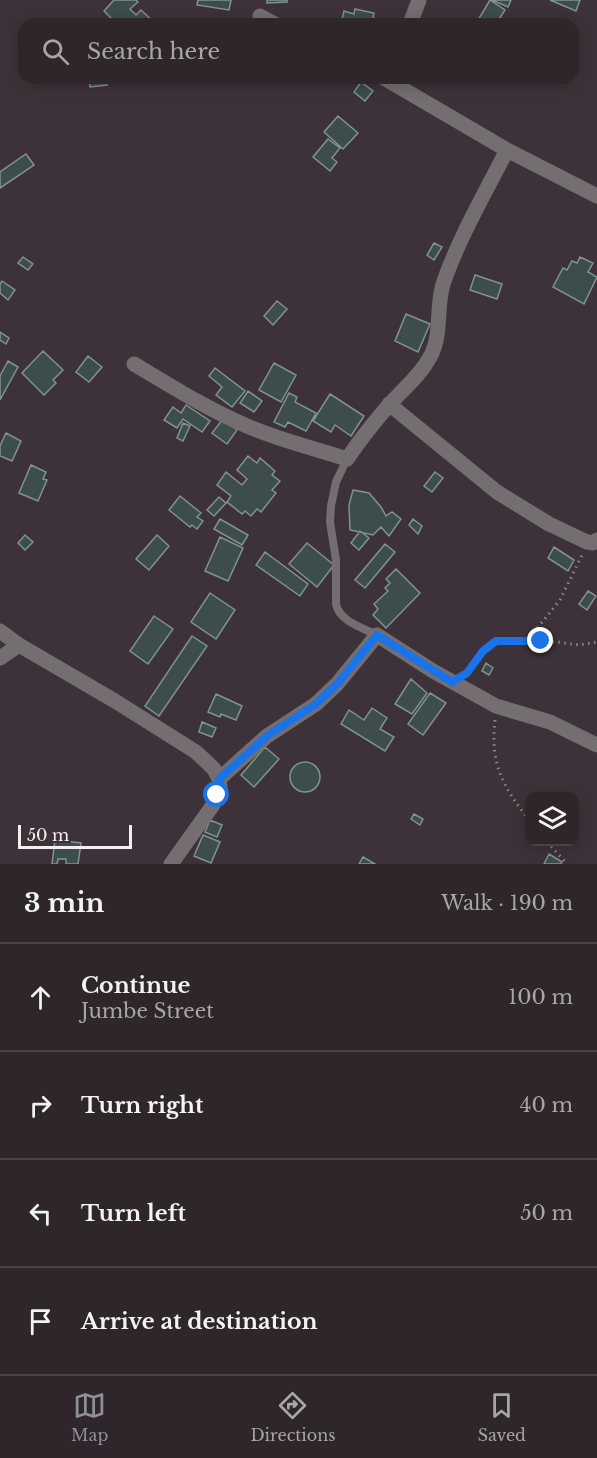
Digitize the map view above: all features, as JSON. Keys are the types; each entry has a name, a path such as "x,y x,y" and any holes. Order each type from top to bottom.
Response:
{"street":[{"path":"412,18 419,0"},
{"path":"260,16 264,18"},
{"path":"395,84 507,150 597,196"},
{"path":"134,364 202,404 244,425 347,459 389,404 420,373 436,345 438,309 443,283 467,228 507,150"},
{"path":"389,404 497,492 549,524 592,541"},
{"path":"0,631 19,645 196,752 214,769 220,788 213,805 171,864"},
{"path":"219,779 267,736 316,704 337,684 377,635 452,682 496,706 550,722 597,745"},
{"path":"0,658 19,645"}],"lane":[{"path":"347,459 336,482 331,514 336,560 337,611 342,617 377,635"}],"path":[{"path":"526,642 560,600 592,541"},
{"path":"452,682 467,673 483,651 496,641 558,642 579,645 597,642"},
{"path":"496,706 494,740 498,770 504,786 525,814"},
{"path":"551,846 567,864"}],"building":[{"path":"114,0 136,0 138,2 130,9 136,15 141,10 150,18 111,18 104,11"},
{"path":"198,0 231,0 229,10 197,5"},
{"path":"267,0 287,0 287,2 267,3"},
{"path":"490,0 505,10 500,18 479,18"},
{"path":"492,0 511,0 508,7"},
{"path":"550,0 580,0 576,11"},
{"path":"355,9 374,13 373,18 342,18 344,11 354,14"},
{"path":"90,84 107,84 107,85 90,87"},
{"path":"360,84 364,84 373,91 365,101 354,92"},
{"path":"338,116 358,133 343,149 324,132"},
{"path":"328,139 340,148 332,158 337,162 330,171 313,157"},
{"path":"26,154 34,165 0,188 0,172"},
{"path":"434,243 442,247 434,260 427,255"},
{"path":"23,257 33,264 28,270 18,263"},
{"path":"580,257 593,263 588,272 597,277 584,304 553,287 563,268 567,270 572,261 577,263"},
{"path":"475,275 502,284 497,299 470,290"},
{"path":"2,281 15,290 8,300 0,293"},
{"path":"277,301 287,309 273,325 264,316"},
{"path":"406,314 430,324 418,352 395,341"},
{"path":"0,332 9,338 6,344 0,340"},
{"path":"43,351 63,370 53,380 56,383 44,395 22,373"},
{"path":"88,356 102,367 89,382 76,372"},
{"path":"8,361 18,367 0,400 0,376"},
{"path":"274,363 296,375 281,402 259,390"},
{"path":"215,368 245,391 232,407 216,395 222,387 209,376"},
{"path":"248,391 262,401 254,412 240,403"},
{"path":"289,393 297,397 295,402 316,413 306,431 288,422 285,427 274,422"},
{"path":"330,394 364,416 351,436 335,425 331,432 313,421"},
{"path":"186,405 210,421 202,432 183,419 177,428 164,420 173,407 181,413"},
{"path":"223,419 237,430 227,444 212,433"},
{"path":"183,423 190,426 183,441 177,438"},
{"path":"6,433 21,441 12,461 0,456 0,446"},
{"path":"248,456 257,463 260,458 275,471 272,475 280,481 272,490 276,493 261,512 257,509 251,516 245,511 242,514 227,502 231,496 217,485 226,472 242,485 247,479 237,470"},
{"path":"31,465 46,472 43,479 47,480 38,501 19,493"},
{"path":"435,472 443,478 432,492 424,486"},
{"path":"353,490 369,493 386,516 392,512 401,519 389,536 381,527 373,535 350,530 349,505"},
{"path":"180,496 201,513 197,517 203,521 197,529 192,525 190,527 169,510"},
{"path":"219,497 226,503 214,516 207,510"},
{"path":"220,519 248,535 242,545 214,529"},
{"path":"413,519 422,526 418,534 409,525"},
{"path":"360,531 369,538 359,550 351,543"},
{"path":"25,535 33,542 25,550 18,543"},
{"path":"157,535 169,546 149,570 136,559"},
{"path":"220,537 243,548 228,581 205,571"},
{"path":"307,543 334,565 317,587 289,564"},
{"path":"385,544 395,552 365,588 355,580"},
{"path":"554,547 574,560 568,571 548,558"},
{"path":"265,552 308,584 300,596 256,565"},
{"path":"396,569 420,593 386,628 373,615 378,609 374,604 388,591 385,588 390,583 386,579"},
{"path":"588,591 596,596 587,610 579,604"},
{"path":"210,593 235,610 216,639 191,622"},
{"path":"154,616 173,629 148,664 130,651"},
{"path":"192,636 207,646 159,716 145,706"},
{"path":"486,663 493,668 489,675 482,671"},
{"path":"411,679 427,693 412,714 395,704"},
{"path":"430,693 446,703 423,735 408,724"},
{"path":"216,694 242,706 236,720 208,712"},
{"path":"372,708 387,718 380,729 394,737 385,751 341,724 349,710 364,720"},
{"path":"202,722 216,728 212,737 199,732"},
{"path":"265,747 279,759 254,787 241,775"},
{"path":"305,762 316,766 320,777 316,788 305,792 294,788 290,777 294,766"},
{"path":"414,814 423,819 420,825 411,819"},
{"path":"210,820 222,825 217,837 205,832"},
{"path":"203,835 220,842 211,863 194,856"},
{"path":"55,840 81,843 78,864 66,864 66,859 58,859 57,864 52,864"},
{"path":"549,854 562,862 561,864 544,864"},
{"path":"363,857 375,864 359,864"}],"route":[{"path":"217,795 220,788 219,779 267,736 316,704 337,684 377,635 452,682 467,673 483,651 496,641 541,641"}]}
